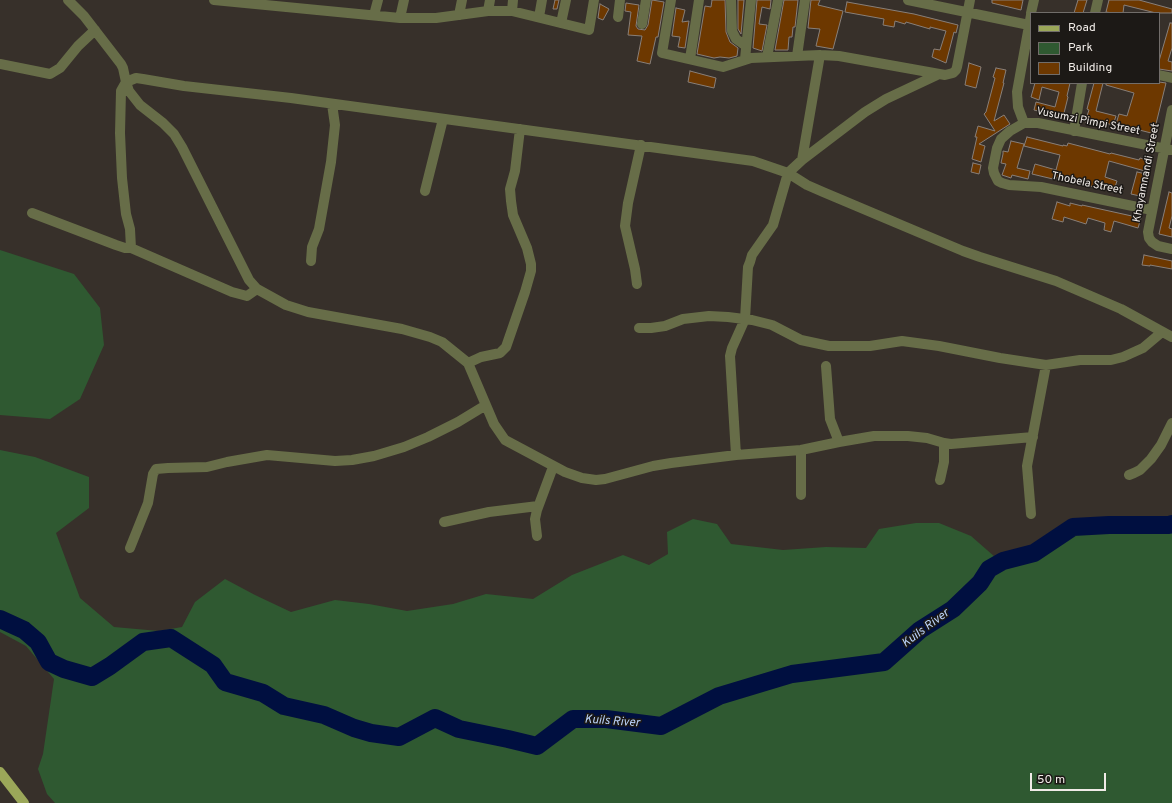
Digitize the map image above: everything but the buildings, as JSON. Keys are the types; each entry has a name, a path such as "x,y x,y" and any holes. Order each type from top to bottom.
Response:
{"main road":[{"path":"0,772 24,803"}],"street":[{"path":"68,0 84,16 121,64 132,96 140,105 163,123 174,134 249,280 257,290 286,305 308,312 402,329 442,342 468,363 494,424 505,440 553,467 582,478 596,480 618,476 653,466 736,455 801,450 874,436 927,438 944,443 973,443 1033,437"},
{"path":"214,0 260,2 400,18 436,18 488,11 512,11 589,30 594,0"},
{"path":"374,15 378,0"},
{"path":"400,18 404,0"},
{"path":"459,15 462,0"},
{"path":"488,11 490,0"},
{"path":"512,11 513,0"},
{"path":"539,17 542,0"},
{"path":"561,23 566,0"},
{"path":"618,17 620,0"},
{"path":"642,24 646,0"},
{"path":"671,0 662,53 723,67 745,59 820,55 839,56 937,74 949,74 956,70 970,0"},
{"path":"690,59 699,0"},
{"path":"731,0 732,31 736,39 746,46"},
{"path":"745,59 751,0"},
{"path":"767,57 778,0"},
{"path":"797,56 805,0"},
{"path":"908,0 968,13 1030,18"},
{"name":"Vusumzi Pimpi Street","path":"1032,12 1034,0"},
{"path":"1095,12 1098,0"},
{"name":"Vusumzi Pimpi Street","path":"1024,123 1018,107 1017,92 1030,23"},
{"path":"0,64 50,74 60,68 78,46 95,30"},
{"path":"802,160 820,55"},
{"path":"736,455 730,356 745,319 748,267 752,255 772,225 788,173 802,160 865,112 886,99 937,74"},
{"path":"1160,75 1172,78"},
{"path":"131,248 130,229 126,214 122,178 120,133 121,91 126,82 136,78 184,86 332,104 753,161 769,165 788,173 823,192 980,258 1056,281 1122,309 1172,337"},
{"path":"1074,130 1082,84"},
{"path":"310,261 312,247 319,229 331,162 335,125 332,104"},
{"name":"Khayamnandi Street","path":"1172,110 1168,149 1152,210 1148,232 1149,238 1152,242 1158,246 1172,249"},
{"path":"426,191 444,119"},
{"name":"Vusumzi Pimpi Street","path":"993,168 997,148 1001,139 1010,131 1024,123 1038,123 1168,149"},
{"path":"468,363 481,357 500,354 506,347 531,271 527,248 513,215 510,189 515,171 520,129"},
{"path":"637,284 625,226 628,203 641,145"},
{"name":"Thobela Street","path":"993,168 995,177 1002,183 1041,187 1152,210"},
{"path":"32,213 116,245 131,248 232,292 247,296 257,290"},
{"path":"639,328 659,327 683,319 709,316 728,317 772,325 801,340 829,346 870,346 902,341 1046,365 1080,360 1112,360 1123,357 1143,348 1162,332"},
{"path":"1031,514 1027,466 1046,365"},
{"path":"826,366 828,410 839,442"},
{"path":"130,548 148,503 153,474 156,469 207,467 266,455 335,461 374,456 404,447 428,437 458,422 486,405"},
{"path":"1129,475 1140,470 1151,459 1172,423"},
{"path":"940,480 944,462 944,443"},
{"path":"801,450 801,495"},
{"path":"537,536 535,519 538,506 553,467"},
{"path":"444,522 489,512 538,506"}],"green space":[{"path":"0,250 74,274 100,308 104,345 80,399 50,419 0,415"},
{"path":"0,450 35,457 89,477 89,508 56,533 80,598 114,627 159,631 182,627 195,602 225,579 291,612 335,600 407,611 453,604 486,594 533,599 572,575 623,555 649,565 668,554 667,532 693,519 717,524 731,544 783,550 826,547 866,548 879,529 916,523 939,523 971,536 995,557 1032,548 1057,533 1071,519 1122,517 1159,519 1172,517 1172,803 55,803 47,794 38,769 43,754 54,679 26,646 0,632"}],"waterway":[{"name":"Kuils River","path":"0,619 24,630 38,642 49,662 64,669 92,677 143,642 171,638 213,665 225,682 263,693 284,706 324,715 354,728 371,733 399,737 435,718 459,729 537,746 573,719 606,719 661,726 719,696 792,674 884,662 920,630 953,609 980,583 989,569 1003,561 1034,553 1073,527 1172,524"}]}
